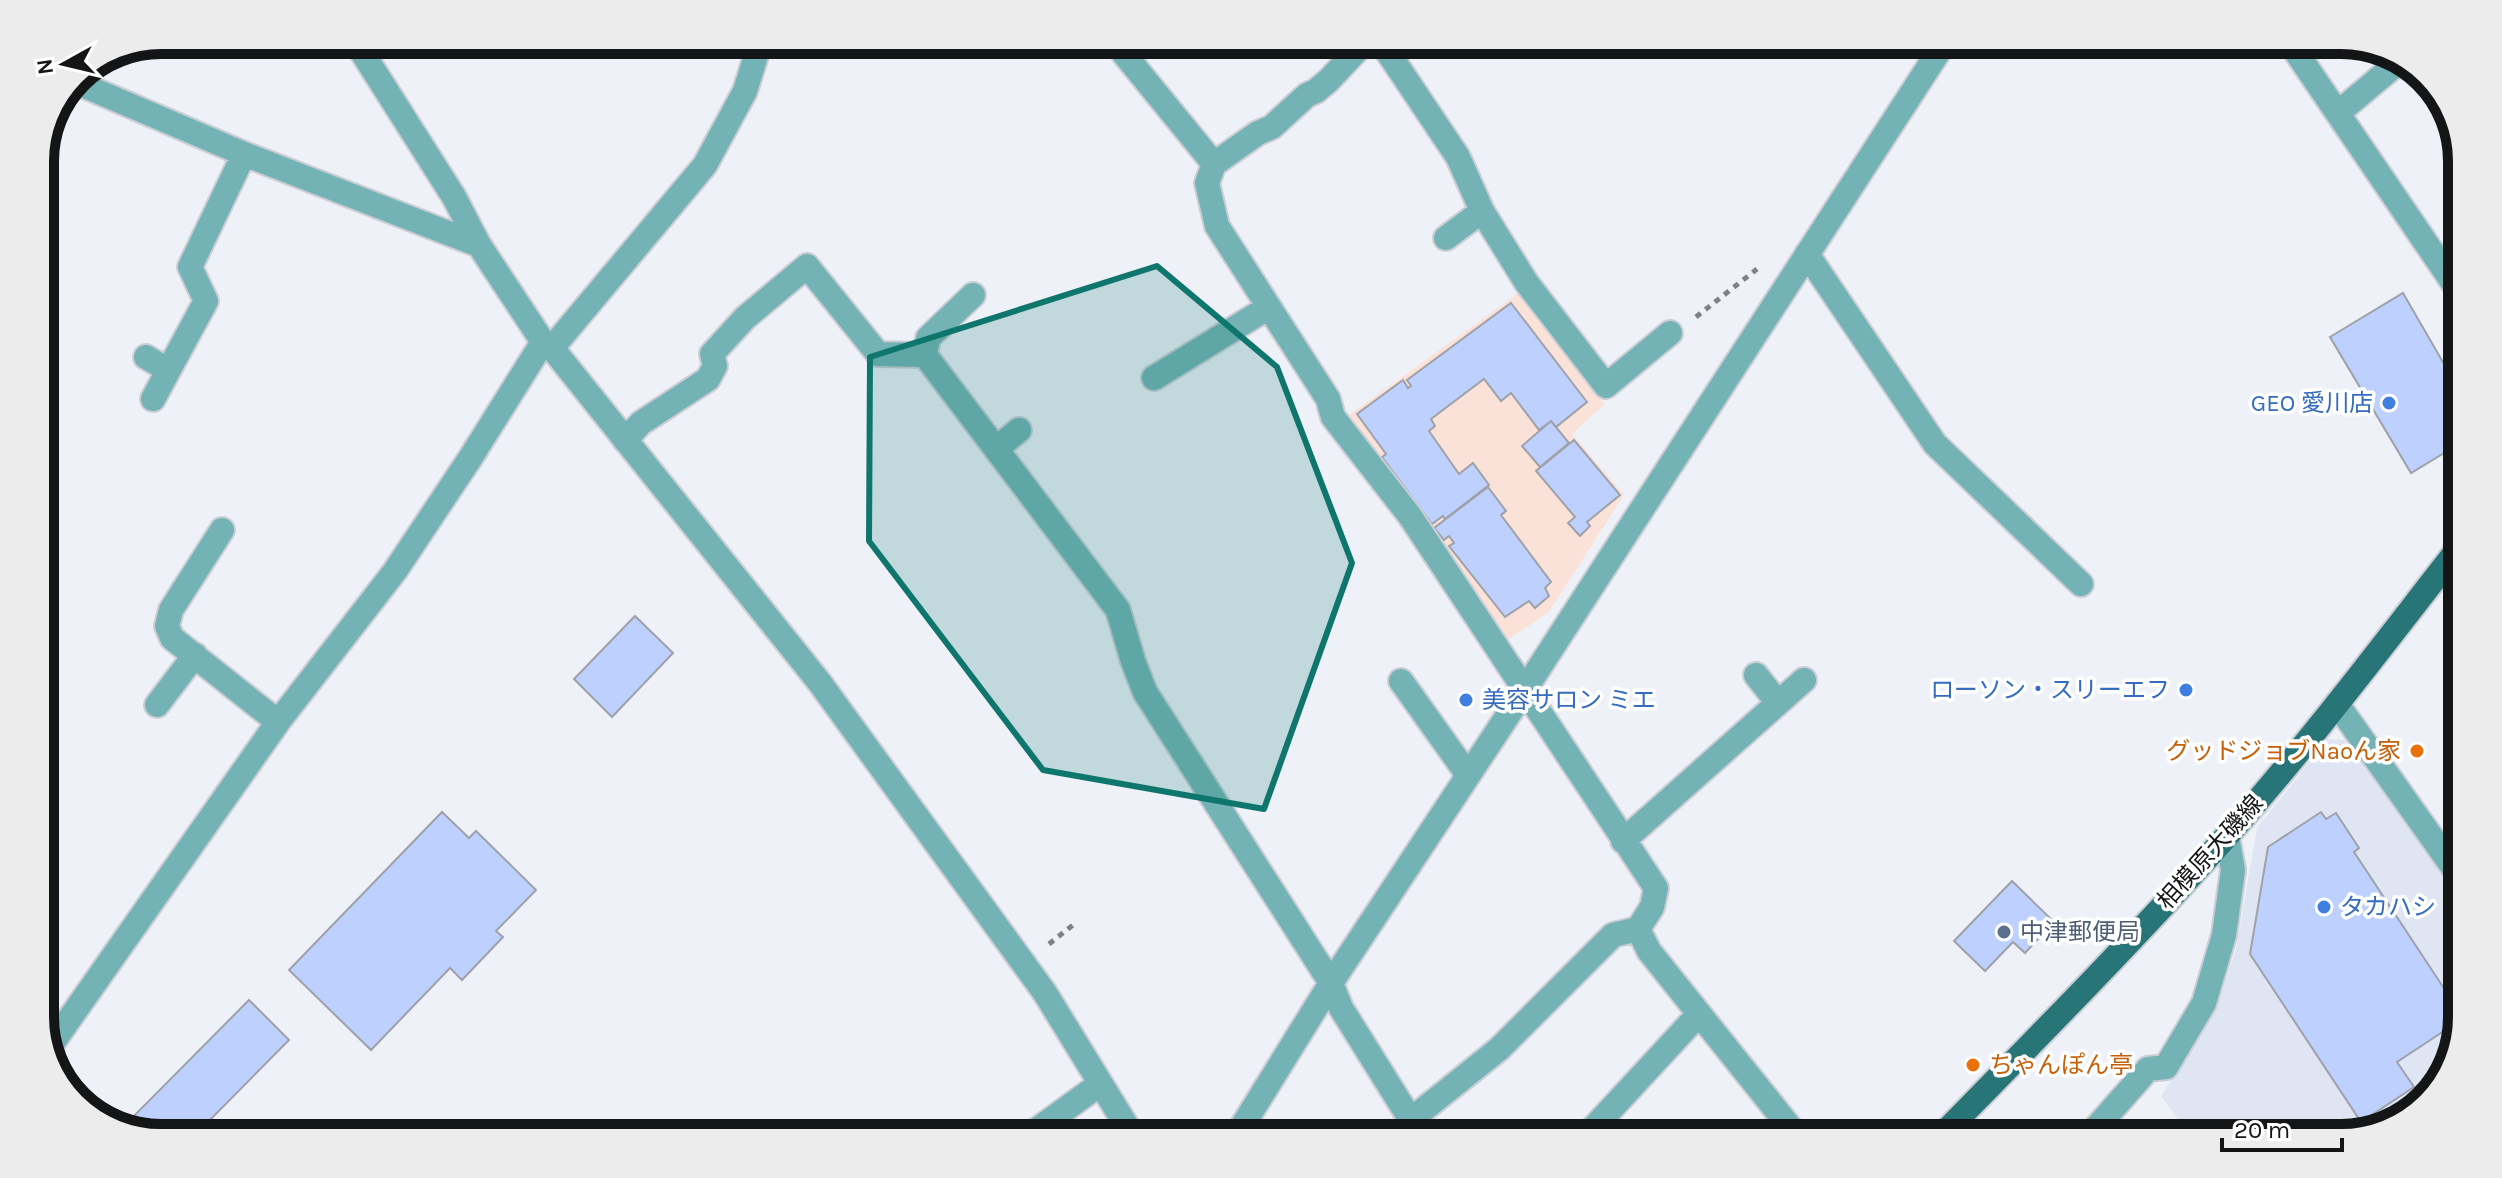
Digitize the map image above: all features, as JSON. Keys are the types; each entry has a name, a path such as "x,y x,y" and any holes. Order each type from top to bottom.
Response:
{"main road":[{"name":"相模原大磯線","path":"1953,1124 2227,836 2337,704 2448,562"}],"street":[{"path":"363,54 454,197 479,245 547,345 820,683 1045,993 1125,1124"},
{"path":"56,1038 278,722 395,571 547,345 705,165 745,91 757,54"},
{"path":"1124,54 1214,164"},
{"path":"973,295 928,338 925,355 1118,610 1145,692 1331,983 1341,1008 1409,1117 1413,1118 1499,1049 1613,935 1638,929 1652,907 1656,888 1410,516 1333,417 1328,399 1217,226 1207,183 1214,164 1258,133 1272,127 1307,95 1329,80 1354,54"},
{"path":"1389,54 1458,157 1482,211 1526,282 1606,386 1670,333"},
{"path":"1244,1124 1331,983 1937,54"},
{"path":"2297,54 2448,275"},
{"path":"2338,113 2392,67"},
{"path":"104,94 244,154 479,245"},
{"path":"153,399 206,301 190,267 244,154"},
{"path":"1446,238 1482,211"},
{"path":"1803,262 1935,444 2081,584"},
{"path":"625,440 641,423 708,379 715,366 712,354 745,318 807,266 878,354 925,355"},
{"path":"1154,378 1269,307"},
{"path":"146,357 168,370"},
{"path":"996,449 1019,430"},
{"path":"222,530 171,610 167,626 172,638 278,722"},
{"path":"157,705 195,655"},
{"path":"1756,675 1778,703"},
{"path":"1623,841 1804,680"},
{"path":"1401,681 1468,775"},
{"path":"2337,704 2448,860"},
{"path":"2099,1124 2148,1069 2166,1067 2204,1003 2224,935 2233,870 2227,836"},
{"path":"1638,929 1649,951 1787,1124"},
{"path":"1597,1124 1698,1015"},
{"path":"1045,1124 1100,1084"}],"path":[{"path":"1670,333 1678,332 1773,256 1803,262"}],"highlighted area":[{"path":"1157,266 1277,367 1352,563 1264,809 1043,770 869,541 870,357"}],"shaded area":[{"path":"1520,292 1605,404 1572,434 1624,495 1549,612 1501,644 1345,418"},
{"path":"2328,739 2350,740 2448,881 2446,1038 2440,1058 2426,1082 2412,1097 2382,1116 2341,1124 2181,1124 2161,1096 2217,1007 2236,949 2257,828"}],"building":[{"path":"2403,293 2448,371 2448,451 2411,473 2330,337"},
{"path":"1511,303 1587,402 1556,427 1551,421 1539,430 1511,393 1501,401 1484,379 1431,419 1435,426 1429,431 1459,474 1473,463 1489,485 1445,519 1443,516 1432,524 1382,457 1386,454 1357,414 1403,380 1408,388 1411,386 1407,380"},
{"path":"1551,421 1569,443 1540,467 1522,446"},
{"path":"1574,440 1620,495 1587,522 1590,526 1580,536 1568,523 1575,517 1536,471"},
{"path":"1488,487 1506,511 1501,515 1551,582 1545,588 1549,596 1535,608 1529,601 1505,617 1449,546 1454,543 1449,536 1444,540 1434,528"},
{"path":"635,616 673,653 612,717 574,679"},
{"path":"442,812 469,838 476,831 536,890 496,931 503,937 462,980 450,968 371,1050 289,970"},
{"path":"2321,812 2326,819 2336,813 2359,848 2354,852 2448,994 2447,1029 2397,1062 2414,1087 2362,1122 2250,954 2268,847"},
{"name":"中津郵便局","path":"2012,881 2054,922 2025,953 2013,942 1985,971 1954,941"},
{"path":"249,1000 289,1040 206,1124 161,1124 131,1119"}],"place":[{"name":"GEO 愛川店","path":"2389,403"},
{"name":"ローソン・スリーエフ","path":"2186,690"},
{"name":"美容サロン ミエ","path":"1466,700"},
{"name":"グッドジョブNaoん家","path":"2417,751"},
{"name":"タカハシ","path":"2324,907"},
{"name":"中津郵便局","path":"2004,932"},
{"name":"ちゃんぽん亭","path":"1973,1065"}]}
